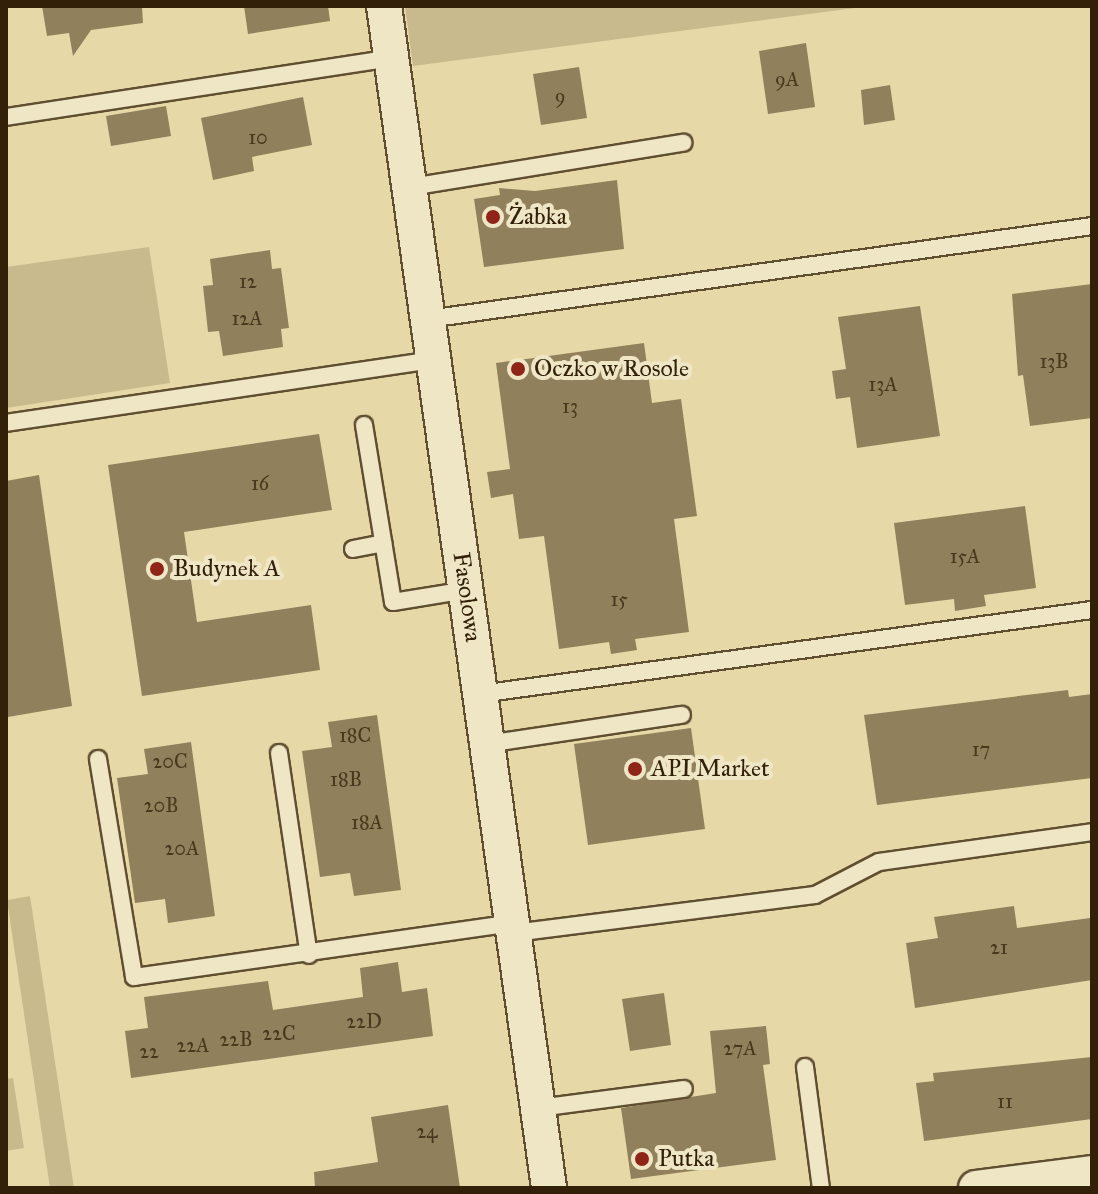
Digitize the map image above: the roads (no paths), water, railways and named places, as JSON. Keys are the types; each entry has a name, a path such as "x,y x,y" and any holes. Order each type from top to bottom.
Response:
{"street":[{"name":"Fasolowa","path":"384,6 549,1188"},
{"path":"976,1188 1092,1173"}],"lane":[{"path":"6,117 392,58"},
{"path":"410,187 683,143"},
{"path":"428,319 1092,226"},
{"path":"6,423 434,360"},
{"path":"364,425 393,602 466,590"},
{"path":"353,549 383,543"},
{"path":"480,694 1092,610"},
{"path":"487,744 682,715"},
{"path":"279,753 309,955"},
{"path":"98,759 134,977 513,928 815,895 879,862 1092,832"},
{"path":"805,1067 821,1188"},
{"path":"539,1108 684,1089"}],"place":[{"name":"Żabka","path":"493,217"},
{"name":"Oczko w Rosole","path":"518,369"},
{"name":"Budynek A","path":"157,569"},
{"name":"API Market","path":"635,769"},
{"name":"Putka","path":"642,1159"}]}
